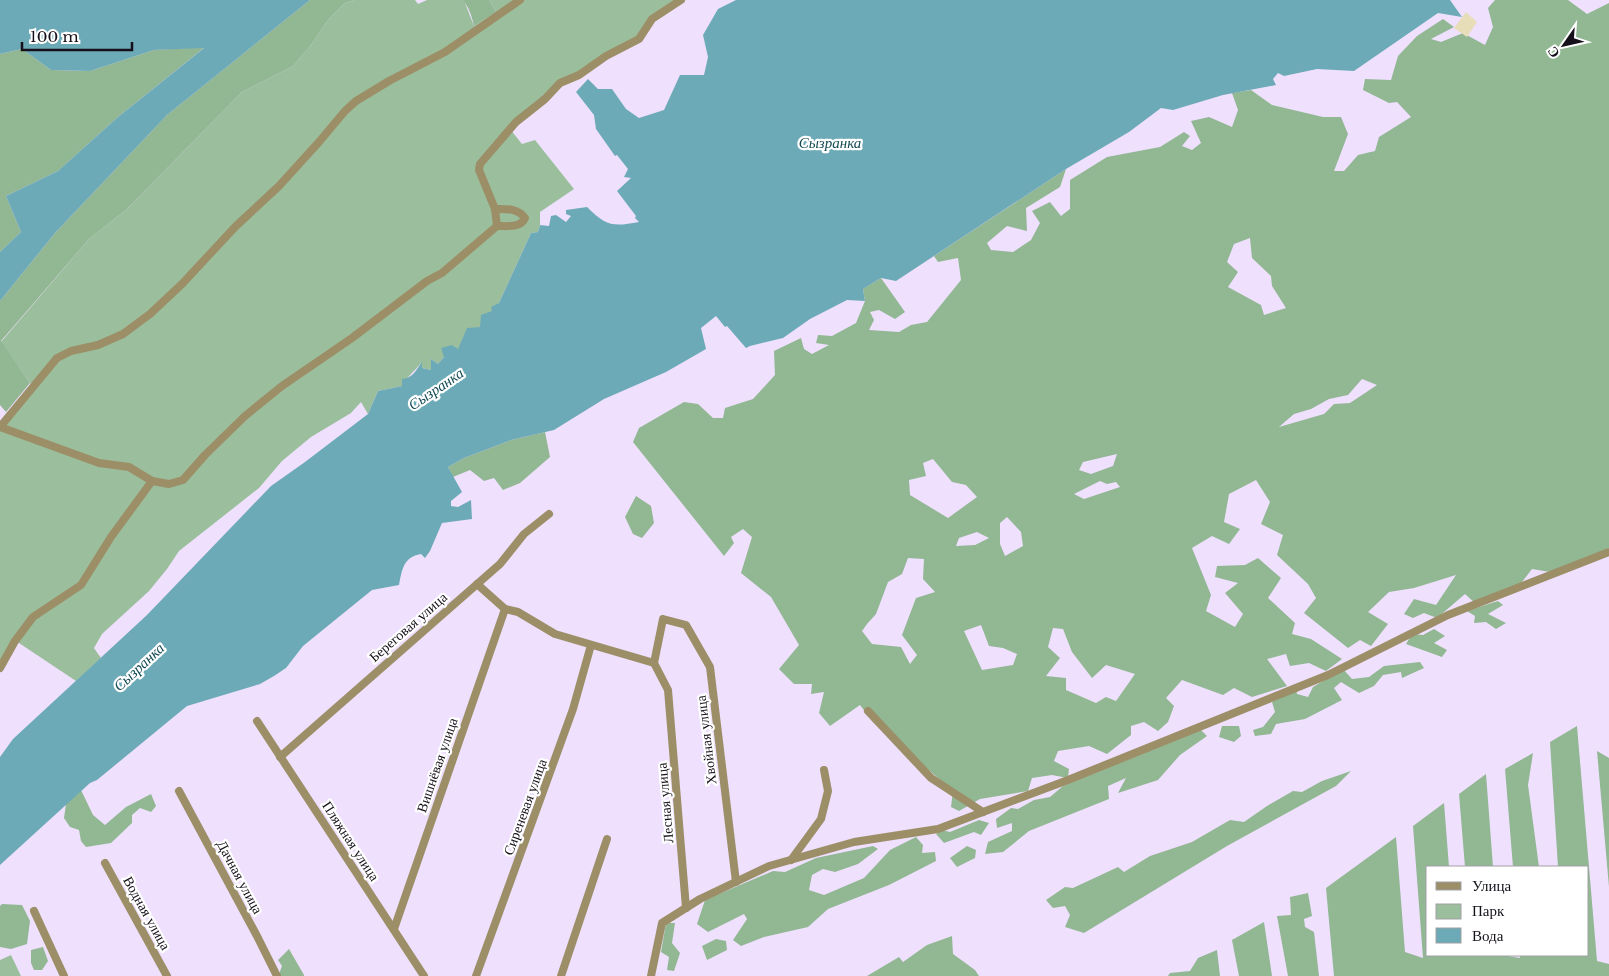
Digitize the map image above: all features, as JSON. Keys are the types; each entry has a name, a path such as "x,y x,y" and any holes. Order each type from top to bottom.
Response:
{"street":[{"path":"495,209 515,210 525,218 518,225 497,226 442,273 427,281 352,338 282,386 245,416 205,455 183,480 169,484 152,482 129,467 100,463 0,427 57,358 71,351 98,344 123,334 150,314 182,284 235,227 279,186 345,111 389,81 445,52 520,0"},
{"path":"497,226 495,209 479,170 480,164 510,129 545,99 560,83 639,39 652,19 681,0"},
{"path":"0,668 15,641 33,617 80,585 111,537 152,482"},
{"name":"Береговая улица","path":"280,757 500,564 524,534 549,514"},
{"path":"651,976 662,923 700,899 769,866 854,842 938,829 1068,780 1328,675 1448,615 1609,552"},
{"path":"477,584 505,610 518,612 554,634 654,663"},
{"name":"Вишнёвая улица","path":"394,929 505,610"},
{"name":"Хвойная улица","path":"654,663 663,619 686,625 710,667 736,882"},
{"name":"Сиреневая улица","path":"476,976 574,709 591,645"},
{"name":"Лесная улица","path":"654,663 668,690 686,908"},
{"path":"868,711 931,778 983,812"},
{"name":"Пляжная улица","path":"256,721 424,976"},
{"path":"792,860 821,819 828,791 824,770"},
{"name":"Дачная улица","path":"179,791 277,976"},
{"path":"561,976 607,838"},
{"name":"Водная улица","path":"105,863 166,976"},
{"path":"34,911 64,976"}],"green space":[{"path":"354,0 415,0 418,4 427,0 462,0 474,26 496,12 489,0 681,0 652,19 639,39 560,83 510,129 522,144 535,140 574,189 540,212 538,232 531,233 499,303 480,327 458,349 444,357 438,364 431,359 431,370 422,368 421,363 402,386 378,391 368,414 361,402 351,413 311,437 282,461 259,488 179,551 149,591 102,634 94,648 101,658 76,681 16,641 0,668 0,427 33,387 1,342 89,239 127,209 242,92 293,66 311,45 328,20 345,3"},
{"path":"11,955 21,976 0,976 0,960"}],"shaded area":[{"path":"310,0 354,0 345,3 328,20 311,45 293,66 242,92 127,209 89,239 1,341 30,383 6,412 0,405 0,301 55,233 167,115"},
{"path":"462,0 489,0 496,12 474,26 468,8"},
{"path":"1495,0 1568,0 1587,14 1609,3 1609,548 1556,573 1532,569 1519,586 1476,604 1465,594 1437,618 1424,613 1413,618 1404,614 1414,599 1436,605 1456,575 1414,588 1389,592 1368,612 1388,624 1371,646 1360,640 1348,648 1304,613 1316,598 1308,584 1277,555 1283,535 1261,524 1270,502 1256,480 1229,494 1224,522 1240,529 1229,544 1212,536 1192,548 1211,595 1206,611 1235,627 1243,614 1225,593 1238,583 1215,577 1217,566 1245,565 1258,558 1281,578 1268,598 1295,623 1292,634 1311,639 1342,659 1326,671 1309,663 1290,666 1286,654 1267,659 1287,686 1252,697 1234,688 1223,695 1182,680 1166,698 1174,706 1168,722 1158,731 1144,722 1131,726 1131,735 1107,754 1089,746 1058,751 1054,761 1069,769 1068,778 1052,775 1032,778 1028,791 980,799 959,811 951,807 953,791 873,722 860,705 830,726 819,713 824,692 811,694 812,684 794,684 779,669 799,645 771,597 741,573 752,537 743,529 731,537 734,543 724,556 633,442 639,428 684,402 698,404 713,418 723,418 725,408 753,399 775,375 774,351 801,338 804,349 812,354 829,345 816,343 818,335 832,336 856,323 865,301 863,289 881,278 905,312 895,319 879,310 870,312 874,320 869,330 899,332 911,325 927,322 961,280 958,258 938,262 934,256 1066,169 1060,187 1026,208 1027,231 1007,226 987,243 991,250 1013,252 1031,240 1040,223 1032,211 1050,202 1061,216 1070,209 1070,180 1107,157 1160,147 1184,132 1190,136 1182,146 1192,150 1201,143 1191,121 1209,117 1232,127 1238,110 1232,93 1251,90 1272,105 1323,117 1341,117 1348,134 1334,171 1344,171 1358,155 1375,151 1379,137 1411,117 1397,102 1389,103 1363,90 1365,79 1391,80 1398,56 1417,36 1443,19 1454,27 1431,39 1441,42 1463,33 1485,45 1493,27 1488,8","holes":["1250,238 1252,258 1271,276 1272,286 1286,308 1264,315 1261,305 1228,287 1238,272 1227,262 1234,244","1362,379 1377,385 1350,403 1334,404 1324,414 1279,427 1294,414 1311,409 1329,399 1348,395","1117,454 1113,466 1091,474 1079,470 1083,462","933,459 952,482 966,485 977,497 948,518 910,495 909,480 926,476 923,463","1100,481 1107,484 1116,482 1120,487 1084,499 1074,494","1007,517 1021,532 1023,546 1005,556 1000,544 1000,523","977,532 989,538 975,545 956,546 959,538","908,558 924,559 923,579 935,592 916,598 902,635 917,655 910,664 901,647 872,644 862,631 876,614 888,582 902,574","981,625 989,646 1003,648 1017,654 1013,665 982,670 964,631","1053,628 1063,629 1072,652 1092,678 1106,665 1135,674 1116,701 1106,697 1096,703 1066,690 1066,678 1046,676 1060,658 1048,647"]},
{"path":"205,47 118,117 58,171 6,196 21,232 0,252 0,54 22,49 51,70 90,71 154,50"},
{"path":"545,432 550,457 520,483 503,490 494,478 484,481 470,470 453,477 448,467 464,458 511,440"},
{"path":"636,496 651,506 654,523 642,538 633,534 625,517"},
{"path":"1498,601 1503,605 1488,614 1506,623 1496,629 1486,622 1474,623 1475,616 1467,611"},
{"path":"1434,629 1445,636 1434,643 1447,650 1442,657 1406,644 1412,634 1423,635"},
{"path":"1420,662 1424,668 1402,678 1401,672 1383,675 1374,686 1359,693 1341,682 1334,688 1342,700 1305,719 1276,724 1271,734 1255,736 1253,730 1263,727 1275,712 1272,702 1296,687 1297,694 1308,697 1313,687 1343,669 1352,679 1369,677 1384,666"},
{"path":"1222,726 1239,726 1241,736 1234,742 1219,737"},
{"path":"1577,726 1589,866 1558,866 1550,742"},
{"path":"1201,730 1207,736 1180,755 1158,780 1118,793 1126,778 1108,786 1109,799 1029,831 1003,852 985,854 988,842 1012,831 1012,823 997,828 996,819 1011,808 1018,809 1034,800 1050,797 1063,786"},
{"path":"1597,751 1609,758 1609,887"},
{"path":"1533,753 1528,785 1539,866 1513,866 1505,769"},
{"path":"1351,771 1336,786 1227,846 1084,933 1065,927 1070,915 1065,906 1053,908 1046,900 1065,887 1073,888 1118,867 1124,872 1150,856 1192,842 1230,820 1244,822 1293,791 1302,792 1322,781"},
{"path":"1486,774 1493,866 1465,866 1459,794"},
{"path":"81,790 93,815 105,825 126,807 151,794 156,806 151,812 140,808 132,815 132,823 111,843 86,847 81,841 79,830 70,827 64,818 66,804"},
{"path":"1444,803 1449,866 1426,866 1426,956 1507,956 1520,958 1520,956 1589,956 1589,867 1597,961 1609,964 1609,976 1334,976 1326,888 1396,837 1405,952 1423,958 1413,826"},
{"path":"979,820 989,823 981,835 974,832 944,843 936,834 942,830 950,832"},
{"path":"916,837 923,845 922,853 935,852 936,861 889,885 828,909 808,927 764,937 741,946 733,940 747,919 744,914 708,932 697,924 705,900 773,871 785,872 816,858 873,846 878,849 858,864 835,872 823,869 812,875 809,890 824,895 864,878 890,850"},
{"path":"967,846 976,850 975,858 957,867 950,858"},
{"path":"1308,893 1312,916 1304,919 1305,927 1314,932 1319,976 1288,976 1277,916 1291,915 1290,897"},
{"path":"2,904 22,905 30,921 27,944 11,949 0,947 0,906"},
{"path":"1264,922 1272,976 1239,976 1232,940"},
{"path":"666,923 675,923 672,943 680,953 674,971 667,970 669,957 661,952"},
{"path":"952,936 953,954 975,970 979,976 867,976 899,957 903,962 927,945"},
{"path":"716,939 726,941 727,950 707,960 702,946"},
{"path":"43,947 48,961 42,970 34,970 31,963 31,950"},
{"path":"289,949 304,976 280,976 282,966 278,960"},
{"path":"1217,950 1220,976 1168,976 1170,973 1190,971 1198,958"}],"sand":[{"path":"1466,12 1477,22 1467,37 1454,28"}],"water":[{"path":"0,0 310,0 167,115 55,233 0,301 0,252 21,232 6,196 58,171 118,117 204,48 154,50 90,71 51,70 22,49 0,54"},
{"name":"Сызранка","path":"736,0 1450,0 1462,17 1438,13 1354,71 1317,69 1284,76 1278,73 1273,79 1276,85 1223,95 1173,110 1161,108 1129,132 1066,169 896,281 881,278 863,289 865,301 847,300 810,319 783,338 746,348 716,316 701,328 706,349 666,372 604,399 554,430 511,440 464,458 448,467 462,492 451,501 451,506 458,507 471,500 472,519 442,523 425,558 421,554 415,556 410,558 404,565 399,585 372,590 303,646 286,668 260,684 187,706 97,780 90,783 0,865 0,757 13,739 147,615 271,486 368,414 378,391 402,386 402,379 406,379 411,375 422,362 422,368 431,370 431,359 438,364 444,357 441,348 452,345 458,349 467,328 480,327 481,315 492,311 491,307 499,303 531,233 538,232 540,225 549,226 551,216 556,215 566,222 571,216 566,214 566,210 587,207 599,218 610,224 639,222 617,191 631,178 624,177 628,169 617,155 615,156 596,129 594,115 576,92 588,79 598,89 612,89 626,109 639,118 664,110 680,75 704,75 708,57 703,35 718,9"}]}
